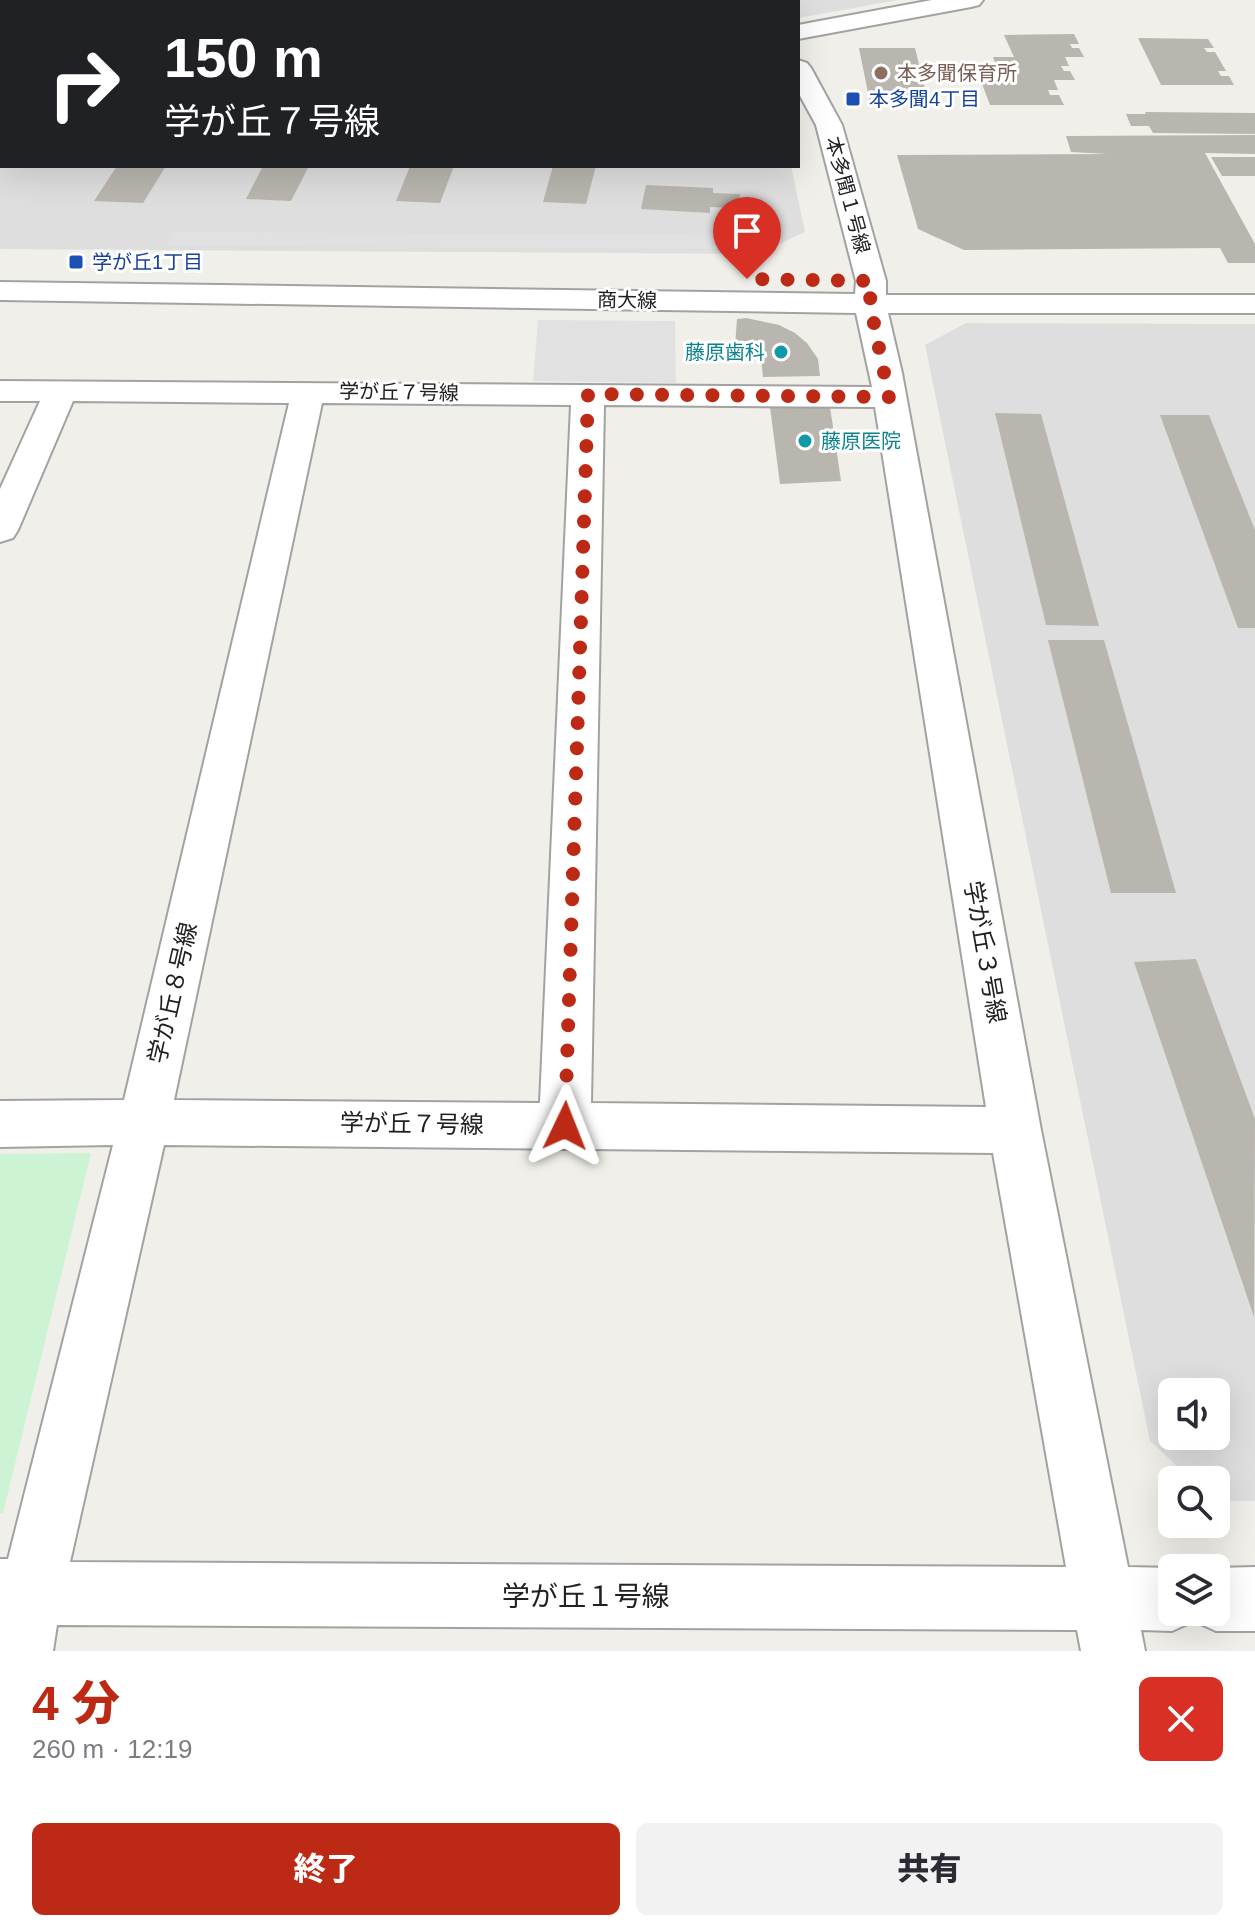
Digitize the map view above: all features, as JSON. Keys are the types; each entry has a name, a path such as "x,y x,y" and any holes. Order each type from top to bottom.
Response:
{"street":[{"path":"800,32 971,0"},
{"name":"本多聞１号線","path":"800,72 829,125 870,292"},
{"name":"商大線","path":"0,271 1255,304"},
{"name":"商大線","path":"0,291 870,292 1255,282"},
{"name":"学が丘３号線","path":"870,292 1015,1130 1109,1625"},
{"name":"学が丘７号線","path":"0,391 889,397"},
{"path":"0,530 61,391"},
{"name":"学が丘８号線","path":"17,1611 144,1122 308,391"},
{"path":"565,1126 588,394"},
{"name":"学が丘７号線","path":"0,1124 144,1122 1015,1130"},
{"path":"1230,1599 1255,1599"},
{"name":"学が丘１号線","path":"17,1611 1109,1625 1158,1605"}],"shaded area":[{"path":"800,0 898,0 800,18"},
{"path":"0,168 791,168 805,232 758,254 0,249"},
{"path":"173,232 756,235 757,249 167,246"},
{"path":"538,320 675,321 676,383 533,381"},
{"path":"966,323 1255,324 1255,1501 1230,1501 1230,1466 1177,1466 1160,1450 1230,1450 1230,1378 1158,1378 1158,1448 1150,1441 925,345"}],"green space":[{"path":"91,1153 3,1513 0,1513 0,1154"}],"building":[{"path":"1074,34 1079,44 1070,44 1072,48 1079,48 1084,57 1065,57 1069,66 1061,66 1064,71 1070,71 1075,80 1054,80 1058,90 1048,90 1050,95 1059,95 1064,105 990,105 981,81 1002,81 993,57 1014,57 1004,35"},
{"path":"1138,38 1208,39 1214,48 1204,48 1207,52 1215,52 1226,71 1218,71 1221,76 1229,76 1234,85 1161,85"},
{"path":"859,48 915,48 925,89 915,88 919,104 870,103"},
{"path":"1255,113 1255,134 1153,133 1149,126 1131,126 1126,114"},
{"path":"1255,135 1255,154 1205,153 1255,244 1255,263 1228,263 1220,248 964,250 918,229 897,155 1108,154 1071,152 1066,136"},
{"path":"1211,157 1255,157 1255,176 1222,176"},
{"path":"116,168 165,168 143,203 94,201"},
{"path":"262,168 308,168 291,201 246,199"},
{"path":"409,168 453,168 440,203 396,201"},
{"path":"552,168 595,168 586,204 543,202"},
{"path":"646,185 713,188 713,193 740,194 738,208 710,207 710,213 641,209"},
{"name":"藤原歯科","path":"737,319 779,325 795,333 818,359 820,376 763,377 761,357 735,347"},
{"name":"藤原医院","path":"769,399 829,400 841,481 780,484"},
{"path":"995,413 1041,414 1099,626 1046,625"},
{"path":"1160,415 1209,415 1255,530 1255,628 1238,628"},
{"path":"1048,640 1104,640 1176,893 1111,893"},
{"path":"1196,959 1255,1119 1254,1317 1134,962"}],"place":[{"name":"本多聞保育所","path":"881,73"},
{"name":"本多聞4丁目","path":"853,99"},
{"name":"学が丘1丁目","path":"76,262"},
{"name":"藤原歯科","path":"781,352"},
{"name":"藤原医院","path":"805,441"}],"route":[{"path":"565,1126 588,394 889,397 870,304 871,281 747,279"}]}
